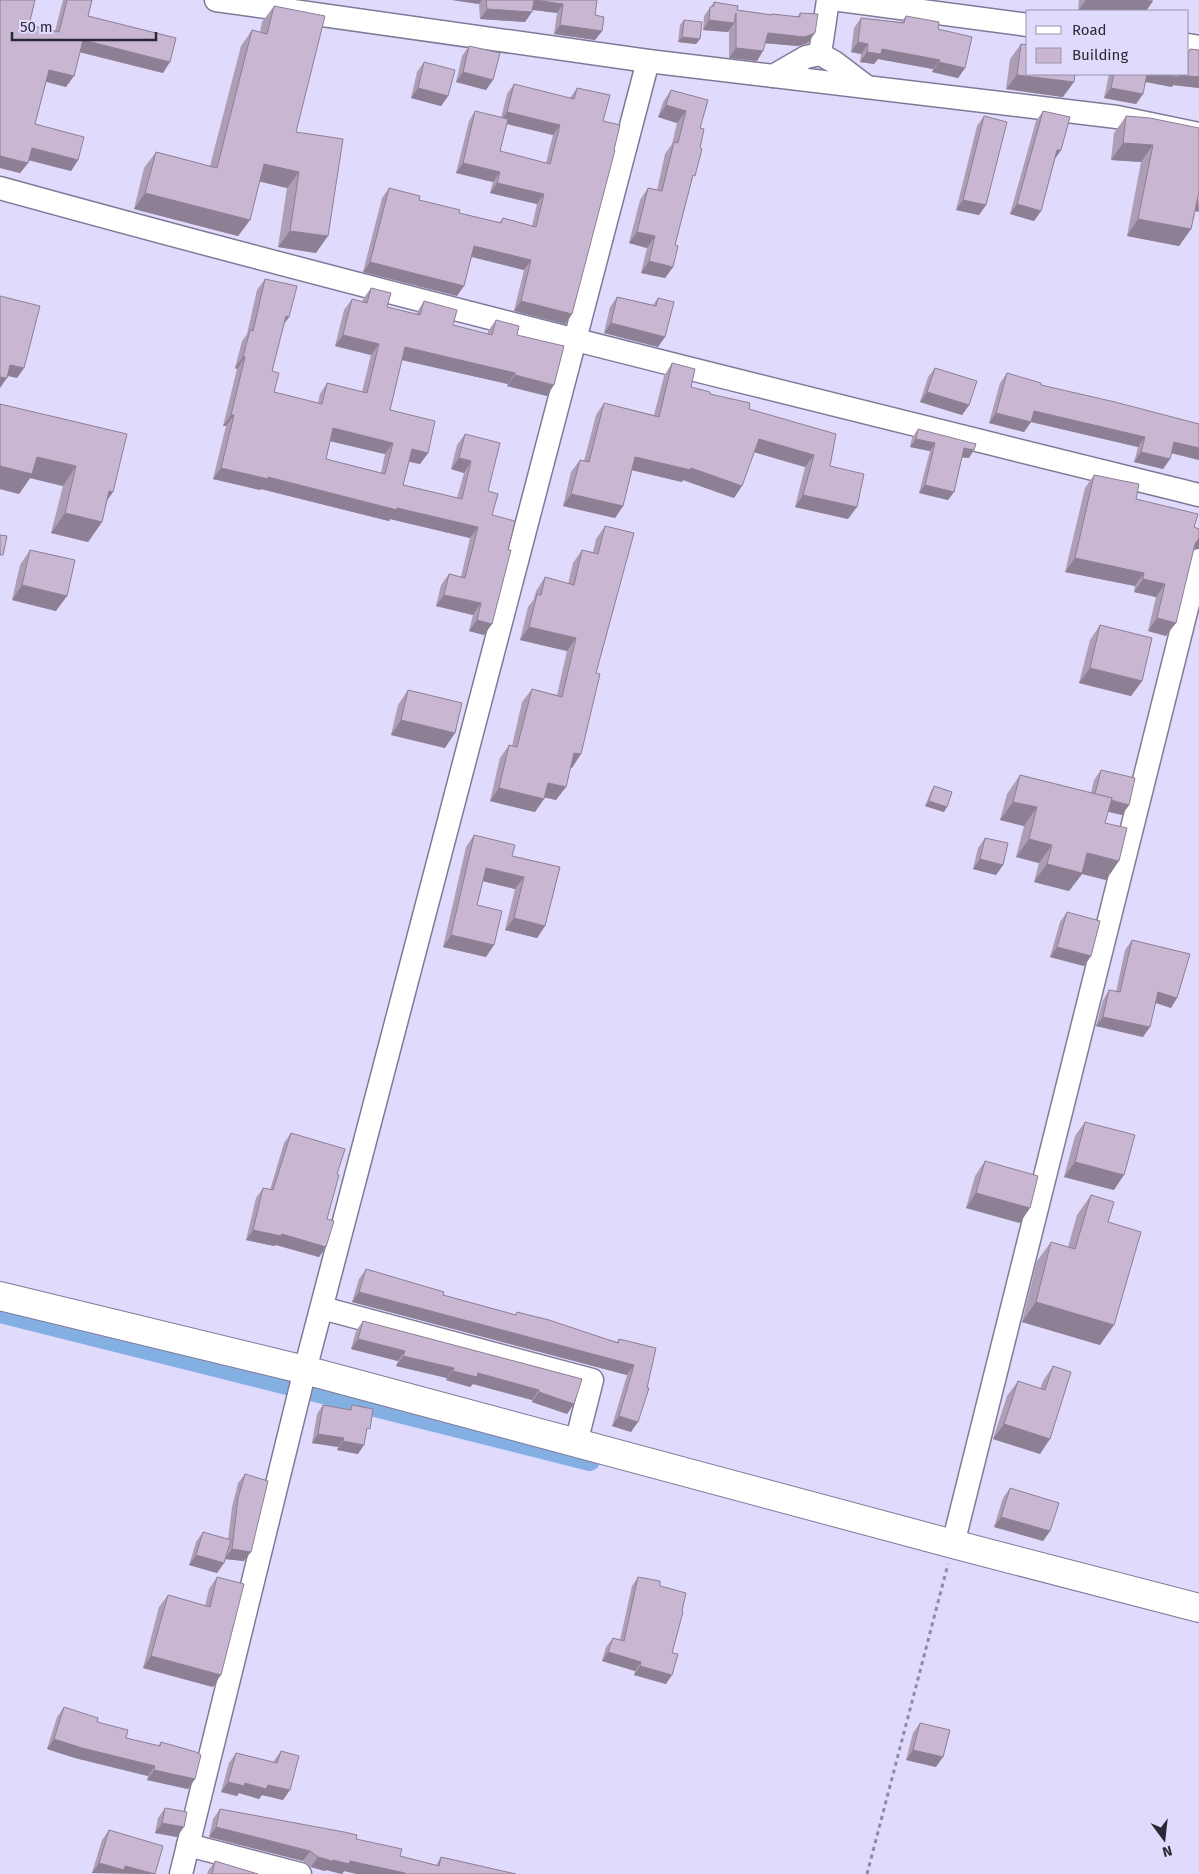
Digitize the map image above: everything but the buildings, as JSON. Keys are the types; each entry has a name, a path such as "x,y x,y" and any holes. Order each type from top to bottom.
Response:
{"street":[{"path":"216,0 648,61 1116,117 1199,134"},
{"path":"820,54 828,0"},
{"path":"840,0 1026,24"},
{"path":"773,76 806,57 820,54 868,87"},
{"path":"181,1874 306,1370 648,61"},
{"path":"0,188 208,246 576,341 1199,495"},
{"path":"953,1544 1199,560"},
{"path":"0,1296 306,1370 953,1544 1199,1608"},
{"path":"322,1308 592,1380 576,1443"},
{"path":"188,1845 300,1874"}],"path":[{"path":"867,1874 953,1544"}],"waterway":[{"path":"0,1313 590,1461"}]}
